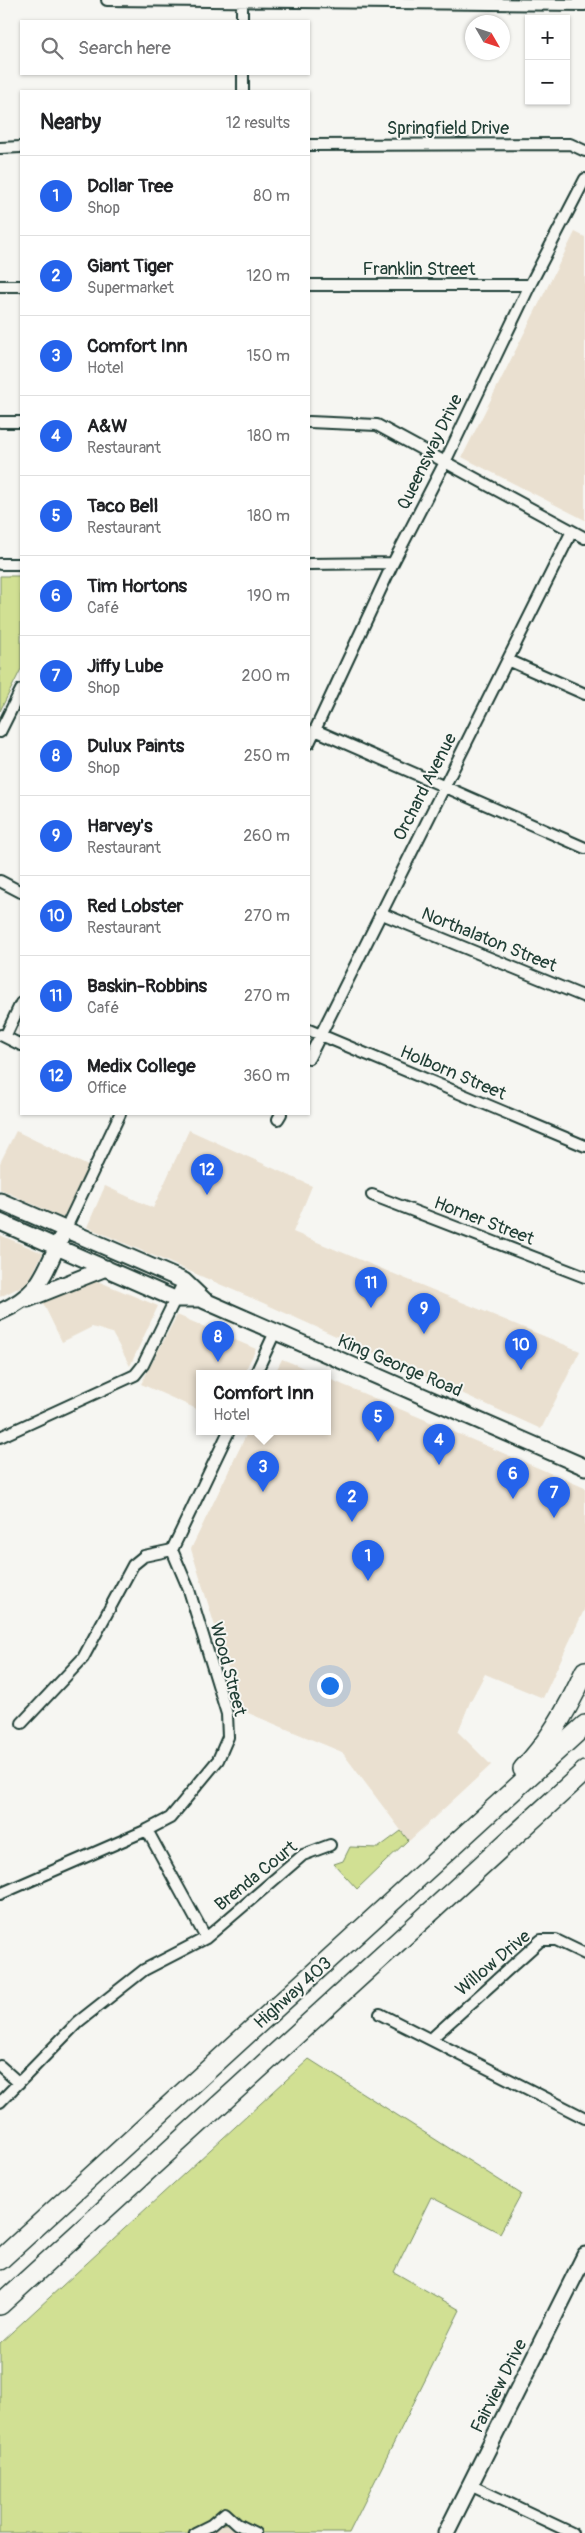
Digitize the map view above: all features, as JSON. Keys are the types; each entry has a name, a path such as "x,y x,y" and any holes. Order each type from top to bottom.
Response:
{"highway":[{"path":"450,1850 469,1825 535,1757 570,1705 585,1671"},
{"name":"Highway 403","path":"0,2260 585,1725"},
{"name":"Highway 403","path":"0,2305 585,1771"},
{"path":"442,1902 478,1876 585,1790"}],"main road":[{"name":"King George Road","path":"0,1201 184,1281 201,1299 585,1466"},
{"name":"King George Road","path":"0,1222 175,1299 201,1299"},
{"path":"20,1302 39,1285 65,1230"},
{"path":"0,1312 20,1302 106,1268"},
{"name":"Fairview Drive","path":"446,2533 585,2255"}],"street":[{"path":"107,0 585,5"},
{"path":"242,1 242,20"},
{"path":"243,75 243,90"},
{"name":"Springfield Drive","path":"310,145 570,144 585,151"},
{"path":"0,148 20,148"},
{"name":"Queensway Drive","path":"310,741 393,563 530,285 585,179"},
{"name":"Franklin Street","path":"310,285 530,285"},
{"path":"0,286 20,286"},
{"path":"0,422 20,422"},
{"path":"310,422 376,425 585,538"},
{"name":"Orchard Avenue","path":"310,1056 443,786 572,532"},
{"path":"310,564 393,563"},
{"path":"0,564 20,564"},
{"path":"508,660 585,694"},
{"path":"0,732 20,692"},
{"path":"315,730 585,848"},
{"path":"0,881 20,891"},
{"name":"Northalaton Street","path":"380,912 585,997"},
{"path":"20,1006 2,1036 20,1045"},
{"name":"Holborn Street","path":"310,1031 585,1146"},
{"path":"65,1230 120,1115"},
{"name":"Horner Street","path":"372,1195 585,1277"},
{"path":"0,1437 136,1375 143,1365 184,1281"},
{"path":"257,1370 275,1332"},
{"path":"22,1724 83,1658 133,1565 144,1556 172,1550 226,1435"},
{"name":"Wood Street","path":"0,1894 147,1830 170,1818 218,1760 228,1737 228,1714 189,1590 172,1550"},
{"path":"147,1830 206,1938"},
{"name":"Brenda Court","path":"0,2102 78,2022 144,1970 206,1938 303,1855 330,1845"},
{"name":"Willow Drive","path":"430,2039 541,1940 556,1940 585,1954"},
{"path":"380,2014 585,2118"},
{"path":"0,2066 19,2083"},
{"path":"470,2485 572,2533"},
{"path":"195,2533 211,2525 225,2513 237,2524 255,2533"}],"shaded area":[{"path":"575,232 585,237 585,520 462,457"},
{"path":"189,1130 312,1186 293,1232 580,1351 541,1429 261,1302 87,1227 105,1186 153,1208"},
{"path":"16,1131 88,1166 63,1218 0,1189 0,1163"},
{"path":"0,1235 43,1253 28,1283 0,1297"},
{"path":"95,1280 158,1306 130,1366 112,1333 92,1327 62,1342 43,1303"},
{"path":"177,1315 256,1349 246,1370 196,1370 196,1409 141,1384"},
{"path":"282,1359 309,1370 276,1370"},
{"path":"331,1380 585,1488 585,1608 543,1698 485,1674 470,1702 458,1732 491,1765 409,1841 342,1752 241,1710 191,1549 246,1435 331,1435"},
{"path":"242,2522 246,2533 187,2533 204,2526"}],"green space":[{"path":"0,576 20,576 20,671 0,711"},
{"path":"401,1831 408,1840 357,1889 334,1864 343,1861 350,1847 378,1848"},
{"path":"309,2059 521,2194 500,2233 431,2197 394,2272 460,2310 349,2533 246,2533 242,2522 204,2526 187,2533 0,2533 0,2343"}],"place":[{"name":"Medix College","path":"207,1195"},
{"name":"Baskin-Robbins","path":"371,1308"},
{"name":"Harvey's","path":"424,1334"},
{"name":"Dulux Paints","path":"218,1362"},
{"name":"Red Lobster","path":"521,1370"},
{"name":"Taco Bell","path":"378,1442"},
{"name":"A&W","path":"439,1465"},
{"name":"Comfort Inn","path":"263,1492"},
{"name":"Tim Hortons","path":"513,1499"},
{"name":"Jiffy Lube","path":"554,1518"},
{"name":"Giant Tiger","path":"352,1522"},
{"name":"Dollar Tree","path":"368,1581"}]}
